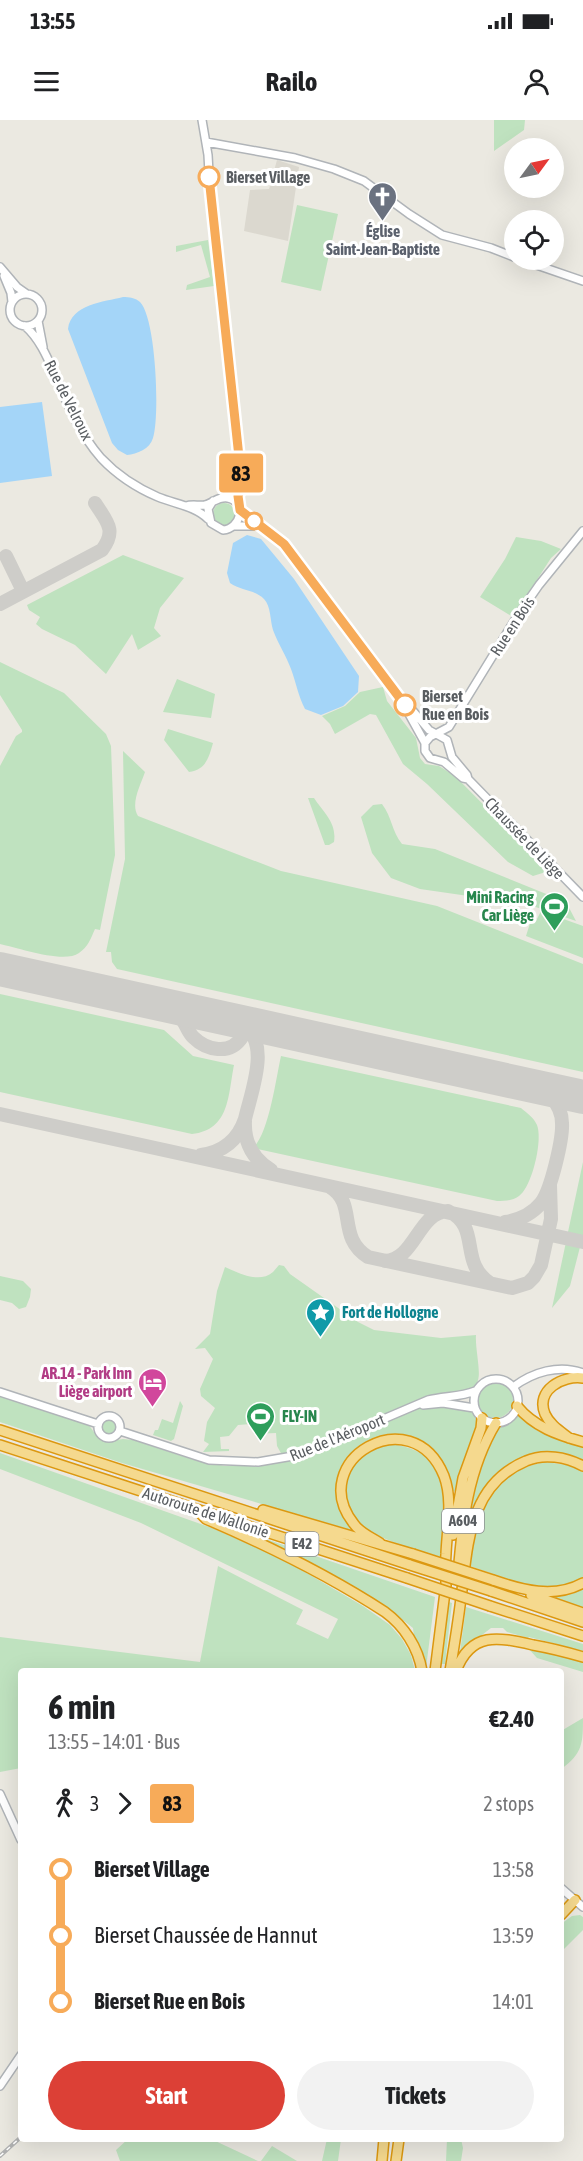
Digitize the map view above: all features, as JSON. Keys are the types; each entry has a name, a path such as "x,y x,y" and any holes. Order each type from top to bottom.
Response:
{"highway":[{"path":"570,1438 551,1423 544,1408 544,1401 554,1383 573,1376 583,1378"},
{"path":"517,1406 535,1423 583,1442"},
{"name":"A604","path":"435,1668 458,1497 481,1428 482,1418"},
{"name":"A604","path":"454,1668 461,1531 466,1501 485,1443 496,1423"},
{"name":"Autoroute de Wallonie","path":"0,1430 583,1622"},
{"path":"380,1543 361,1531 349,1518 342,1499 342,1480 350,1463 361,1450 370,1444 388,1439 409,1441 432,1457 446,1485 449,1507 446,1586"},
{"name":"Autoroute de Wallonie","path":"0,1444 583,1636"},
{"path":"457,1626 470,1529 478,1508 494,1483 516,1465 540,1457 569,1459 583,1466"},
{"path":"243,1509 255,1508 380,1543 514,1587 583,1613"},
{"path":"198,1510 206,1519 265,1544 300,1562 385,1612 407,1635 417,1653 421,1668"},
{"path":"514,1587 555,1592 583,1584"},
{"path":"454,1668 469,1648 491,1638 507,1639 583,1656"},
{"path":"564,1913 579,1903"},
{"path":"382,2161 384,2142"},
{"path":"396,2161 399,2142"}],"main road":[{"path":"202,120 242,485 238,496 239,519 235,526"},
{"path":"206,142 281,157 288,156 334,169 364,181 442,235 504,253"},
{"path":"1,269 17,287 38,299 42,306 41,316 35,324 20,325 12,318 10,309 12,293 1,269"},
{"path":"551,270 583,281"},
{"path":"12,302 19,296 27,294"},
{"name":"Rue de Velroux","path":"38,321 43,349"},
{"name":"Rue de Velroux","path":"25,326 43,349 78,427 105,462 139,488 165,500 186,506 208,519"},
{"path":"241,482 233,492 213,501 208,509 208,519 218,529 258,526"},
{"path":"224,498 233,500 239,509 258,526 284,544 408,710 425,742 427,755 438,759 446,756 449,746 444,737 427,729 413,711 408,710"},
{"name":"Rue de Velroux","path":"186,506 204,505 213,501"},
{"name":"Rue en Bois","path":"437,735 449,727 516,618 539,585 583,531"},
{"name":"Rue en Bois","path":"449,727 449,746"},
{"path":"425,742 437,735"},
{"name":"Chaussée de Liège","path":"449,746 452,757 468,778 583,897"},
{"name":"Chaussée de Liège","path":"438,759 463,778 468,778"},
{"path":"513,1387 525,1379 548,1370 566,1369 583,1372"},
{"path":"496,1378 503,1379 513,1387 517,1393 517,1406 510,1418 496,1423 482,1418 474,1408 475,1391 483,1382 496,1378"},
{"name":"Rue de l'Aéroport","path":"0,1392 98,1424 98,1431 105,1438 116,1437 120,1431 202,1458 231,1462 258,1462 299,1455 413,1407 444,1396 466,1395 475,1391"},
{"name":"Rue de l'Aéroport","path":"413,1407 443,1403 474,1408"},
{"path":"98,1424 102,1419 112,1416 119,1422 120,1431"},
{"path":"0,1794 18,1833"},
{"path":"564,1890 579,1903"},
{"path":"0,2086 18,2059"}],"shaded area":[{"path":"277,160 299,167 288,241 244,231 250,190 269,189"}],"green space":[{"path":"494,120 525,120 524,130 513,138 504,138 504,144 494,151"},
{"path":"297,205 338,214 321,291 281,282"},
{"path":"208,240 214,286 186,290 187,285 210,277 201,245 176,252 176,246"},
{"path":"224,503 232,506 235,514 232,522 224,525 216,522 213,514 216,506"},
{"path":"516,537 541,541 561,549 551,558 513,617 480,597 505,559"},
{"path":"123,555 184,578 160,608 154,628 161,636 138,650 132,634 106,674 75,645 36,624 40,617 29,610 27,605"},
{"path":"0,662 64,693 106,734 111,746 115,855 100,930 95,929 85,948 72,956 52,956 0,944 0,766 16,736 22,730 0,695"},
{"path":"177,679 215,694 211,718 163,712"},
{"path":"383,687 387,701 416,738 420,758 425,764 439,766 455,776 549,871 533,876 508,862 403,764 376,715 370,714 335,734 330,724 322,716 345,706 360,692"},
{"path":"168,729 213,743 203,766 189,772 164,740"},
{"path":"123,751 145,772 135,806 138,816 281,871 437,906 583,964 583,1072 117,969 112,962 111,952 106,952 125,859"},
{"path":"308,798 314,798 332,824 334,842 329,845 325,845"},
{"path":"382,804 402,844 435,849 566,902 576,921 530,905 420,889 391,878 372,853 361,817 373,805"},
{"name":"Mini Racing Car Liège","path":"541,911 583,926 583,958 526,936 531,920 536,921"},
{"path":"0,994 164,1030 193,1056 234,1065 225,1109 214,1126 192,1134 0,1092"},
{"path":"281,1056 521,1108 537,1125 539,1141 532,1174 524,1191 516,1198 497,1201 253,1148 259,1141 268,1118"},
{"path":"583,1162 583,1236 568,1232"},
{"path":"566,1242 580,1247 570,1286 552,1308"},
{"path":"279,1265 284,1266 290,1274 358,1322 374,1330 441,1338 476,1335 479,1371 477,1384 469,1392 432,1396 419,1400 300,1451 282,1455 277,1446 276,1433 254,1434 251,1424 238,1425 229,1436 220,1437 221,1449 229,1449 229,1451 203,1452 209,1444 204,1441 207,1422 215,1408 201,1396 200,1389 213,1359 205,1348 195,1349 210,1334 217,1291 225,1267 249,1276 262,1277 273,1272"},
{"path":"0,1276 23,1281 31,1289 26,1307 19,1309 12,1303 0,1300"},
{"path":"495,1382 508,1387 513,1400 508,1413 495,1418 482,1413 477,1400 482,1387"},
{"path":"0,1396 88,1424 99,1439 106,1442 133,1440 194,1460 225,1466 261,1465 298,1458 417,1409 438,1405 469,1409 478,1420 479,1425 458,1492 452,1491 439,1458 418,1440 394,1434 370,1440 350,1454 338,1475 338,1502 354,1531 122,1463 0,1422"},
{"path":"180,1401 183,1406 174,1439 171,1441 153,1435 155,1430 158,1430 162,1419 173,1423"},
{"path":"519,1414 538,1431 583,1446 583,1461 539,1457 516,1460 507,1465 490,1482 469,1521 466,1520 478,1470 493,1432"},
{"path":"109,1420 114,1422 116,1427 114,1432 109,1434 104,1432 102,1427 104,1422"},
{"path":"387,1444 409,1448 425,1456 435,1468 444,1500 441,1557 392,1542 361,1525 351,1513 346,1498 349,1473 362,1456"},
{"path":"0,1453 212,1528 281,1558 363,1606 390,1625 402,1639 411,1655 414,1668 18,1668 18,1769 0,1772 0,1637 200,1662 218,1566 303,1610 296,1624 328,1639 338,1619 141,1523 0,1469"},
{"path":"545,1462 568,1465 583,1472 583,1577 569,1584 541,1587 512,1581 470,1566 468,1564 476,1529 489,1499 511,1475 526,1467"},
{"path":"260,1537 435,1597 426,1668 414,1637 413,1628 358,1589"},
{"path":"583,1588 583,1608 552,1597 574,1593"},
{"path":"449,1602 452,1603 445,1664 441,1664"},
{"path":"466,1607 583,1644 583,1651 507,1632 503,1628 491,1628 460,1652"},
{"path":"528,1648 583,1662 583,1672 537,1658"},
{"path":"583,1718 583,1734 578,1753 564,1766 564,1729"},
{"path":"572,1916 583,1917 583,1930 564,1949 564,1922"},
{"path":"125,2142 217,2142 258,2161 120,2161 116,2150"},
{"path":"326,2142 341,2142 338,2161 322,2161"},
{"path":"447,2142 462,2142 461,2161 446,2161"},
{"path":"272,2146 297,2161 261,2161"}],"water":[{"path":"123,297 140,302 145,312 153,346 156,390 153,438 143,450 127,455 112,443 68,329 70,321 82,309"},
{"path":"42,402 52,476 0,483 0,407"},
{"path":"247,535 261,539 294,579 359,676 358,692 343,706 321,715 305,709 289,664 273,630 266,602 256,593 230,583 227,573 233,543"}],"taxiway":[{"path":"0,604 102,550 110,531 95,503"},
{"path":"6,556 23,591"},
{"path":"164,1005 185,1003 200,1005"},
{"path":"160,1004 178,1015 198,1042 211,1048 225,1049 237,1043 242,1037 244,1023 241,1014 219,1009"},
{"path":"188,1010 222,1017 242,1025 251,1033 258,1055 255,1082 242,1126 229,1144 201,1155"},
{"path":"487,1075 538,1088 552,1098 562,1120 558,1152 545,1196 541,1203 529,1213 505,1222"},
{"path":"0,1114 583,1242"},
{"path":"245,1121 246,1136 251,1149 259,1161 271,1170"},
{"path":"330,1187 343,1202 352,1240 368,1257 512,1288 528,1283 541,1265 551,1219 550,1185"},
{"path":"385,1261 395,1259 403,1253 430,1219 438,1213 448,1211 464,1226 475,1265 480,1275 490,1283"}],"runway":[{"path":"0,969 583,1097"}],"railway":[{"path":"0,2156 18,2140"}],"bus line":[{"name":"83","path":"209,177 241,472 242,485 238,493 240,510 284,544 405,705"}],"place":[{"name":"Bierset Village","path":"209,177"},
{"name":"Église Saint-Jean-Baptiste","path":"383,222"},
{"name":"Bierset Rue en Bois","path":"405,705"},
{"name":"Mini Racing Car Liège","path":"555,932"},
{"name":"Fort de Hollogne","path":"321,1338"},
{"name":"AR.14 - Park Inn Liège airport","path":"153,1408"},
{"name":"FLY-IN","path":"261,1442"}]}
